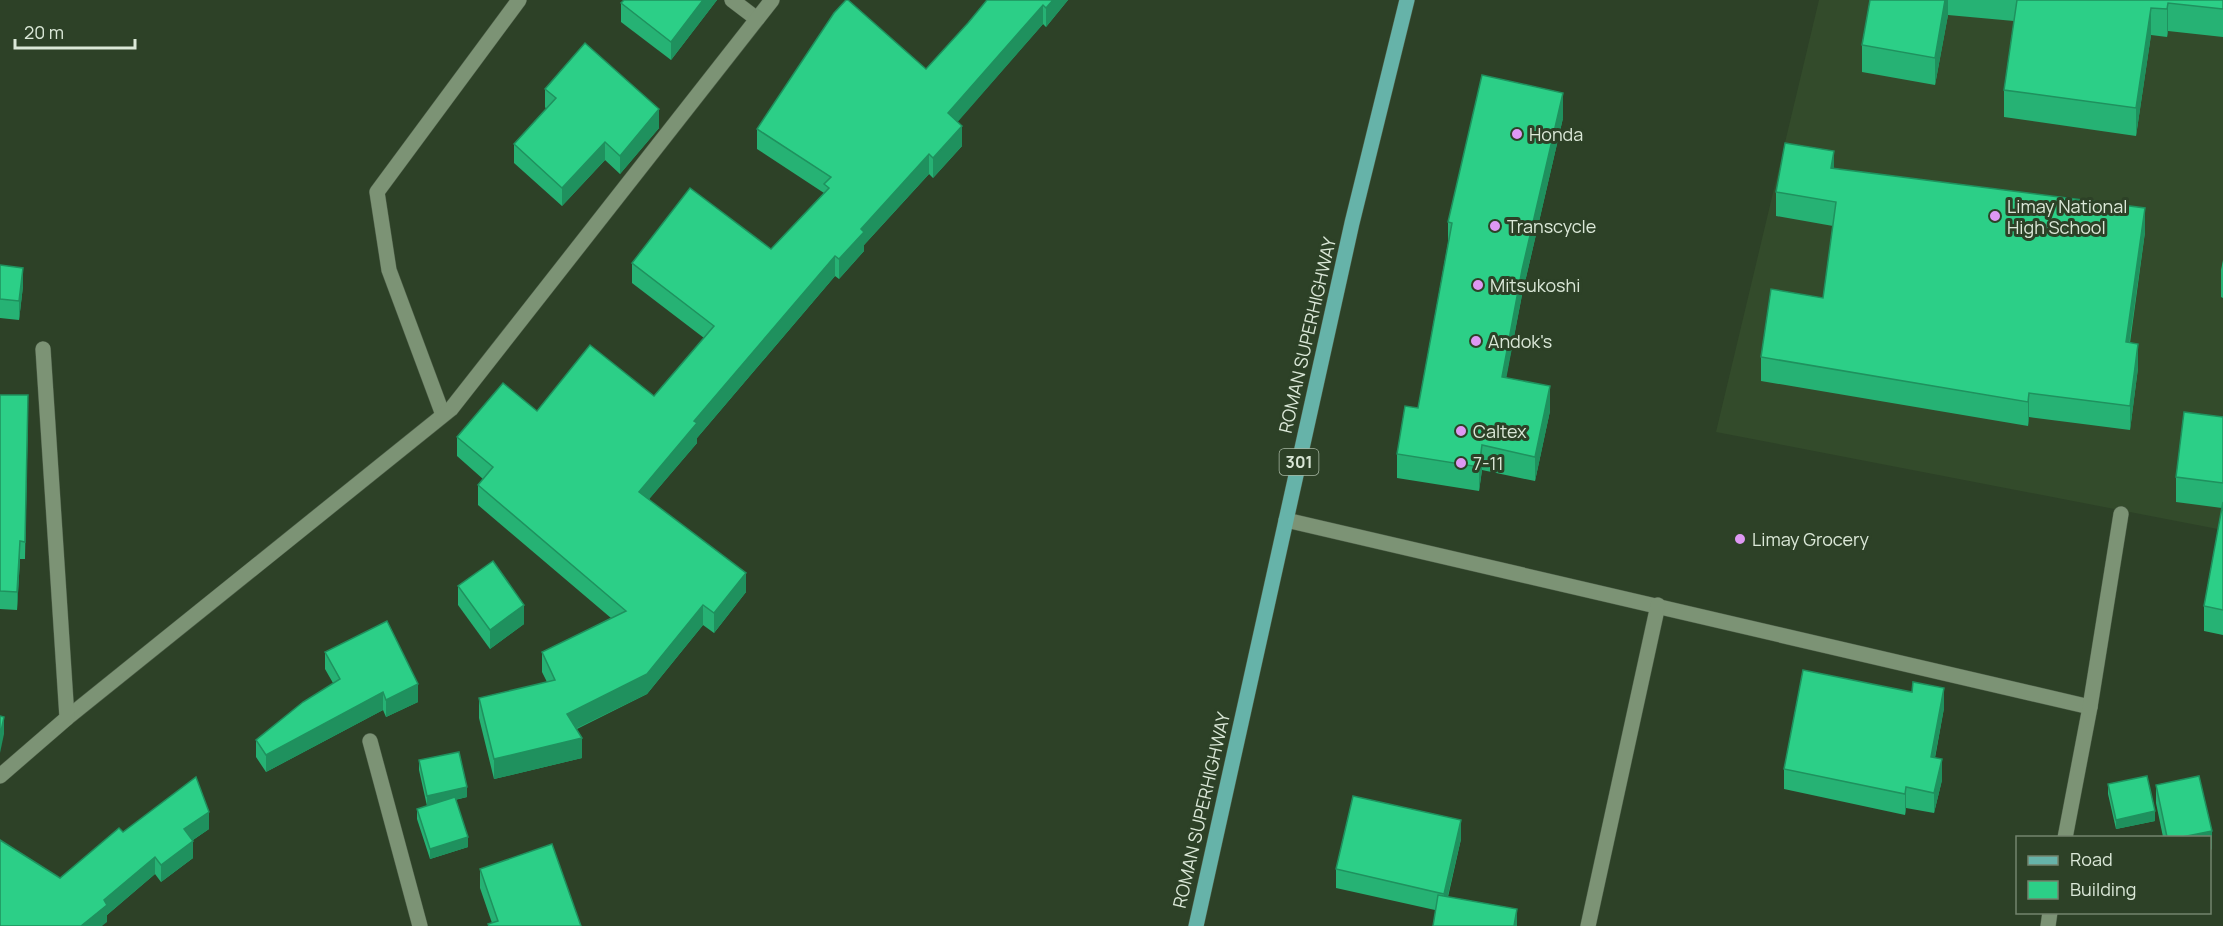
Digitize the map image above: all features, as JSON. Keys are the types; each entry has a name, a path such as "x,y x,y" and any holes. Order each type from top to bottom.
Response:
{"main road":[{"name":"ROMAN SUPERHIGHWAY","path":"1196,926 1352,223 1407,0"}],"street":[{"path":"443,416 389,270 377,192 519,0"},
{"path":"732,0 757,19"},
{"path":"0,776 67,718 451,410 772,0"},
{"path":"43,349 67,718"},
{"path":"2065,836 2090,707 2121,514"},
{"path":"1286,520 2090,707"},
{"path":"1588,926 1658,605"},
{"path":"370,741 420,926"}],"shaded area":[{"name":"Limay National High School","path":"1819,0 2223,0 2223,530 1716,432"}],"building":[{"path":"624,0 703,0 671,42 621,3"},
{"path":"846,0 926,69 987,0 1053,0 1046,8 1043,5 948,113 962,126 933,158 929,154 861,229 864,232 839,259 835,256 694,421 697,423 639,492 746,573 714,613 703,605 647,674 567,714 582,738 494,759 479,698 555,680 542,652 626,611 478,485 493,467 457,437 503,383 537,411 590,345 654,396 714,326 632,263 690,188 771,249 829,188 824,184 831,177 757,129 834,13"},
{"path":"1870,0 1945,0 1935,58 1862,45"},
{"path":"2017,0 2223,0 2223,9 2168,3 2167,9 2151,8 2136,108 2004,90"},
{"path":"585,43 659,109 620,156 605,142 562,188 514,144 556,98 545,89"},
{"path":"1482,75 1563,93 1522,270 1502,377 1550,386 1535,457 1482,445 1479,467 1397,454 1405,406 1418,408 1452,223 1448,222"},
{"path":"1785,143 1834,151 1831,168 2145,208 2126,342 2138,344 2130,406 2029,393 2028,402 1761,357 1771,289 1823,298 1836,202 1776,192"},
{"path":"0,265 23,268 19,301 0,299"},
{"path":"0,395 28,395 25,542 20,541 17,592 0,591"},
{"path":"2184,412 2223,417 2223,483 2176,477"},
{"path":"2223,502 2223,610 2204,606"},
{"path":"493,561 524,605 490,630 458,586"},
{"path":"387,621 418,684 386,700 383,692 266,755 256,740 303,702 340,679 325,652"},
{"path":"1803,670 1912,692 1913,682 1944,688 1931,757 1942,759 1934,793 1906,787 1905,794 1784,769"},
{"path":"0,716 4,717 0,736"},
{"path":"459,752 467,787 427,796 419,760"},
{"path":"2147,776 2155,811 2116,820 2108,784"},
{"path":"2199,776 2212,831 2187,836 2167,836 2156,785"},
{"path":"196,777 209,812 184,829 193,841 161,865 155,857 104,900 107,905 81,926 0,926 0,840 60,878 119,828 123,832"},
{"path":"1353,796 1461,820 1444,894 1336,869"},
{"path":"455,797 468,837 430,849 417,809"},
{"path":"552,844 581,926 489,926 488,924 498,921 480,869"},
{"path":"1438,895 1517,909 1514,926 1433,926"}],"place":[{"name":"Honda","path":"1517,134"},
{"name":"Limay National High School","path":"1995,216"},
{"name":"Transcycle","path":"1495,226"},
{"name":"Mitsukoshi","path":"1478,285"},
{"name":"Andok's","path":"1476,341"},
{"name":"Caltex","path":"1461,431"},
{"name":"7-11","path":"1461,463"},
{"name":"Limay Grocery","path":"1740,539"}]}
